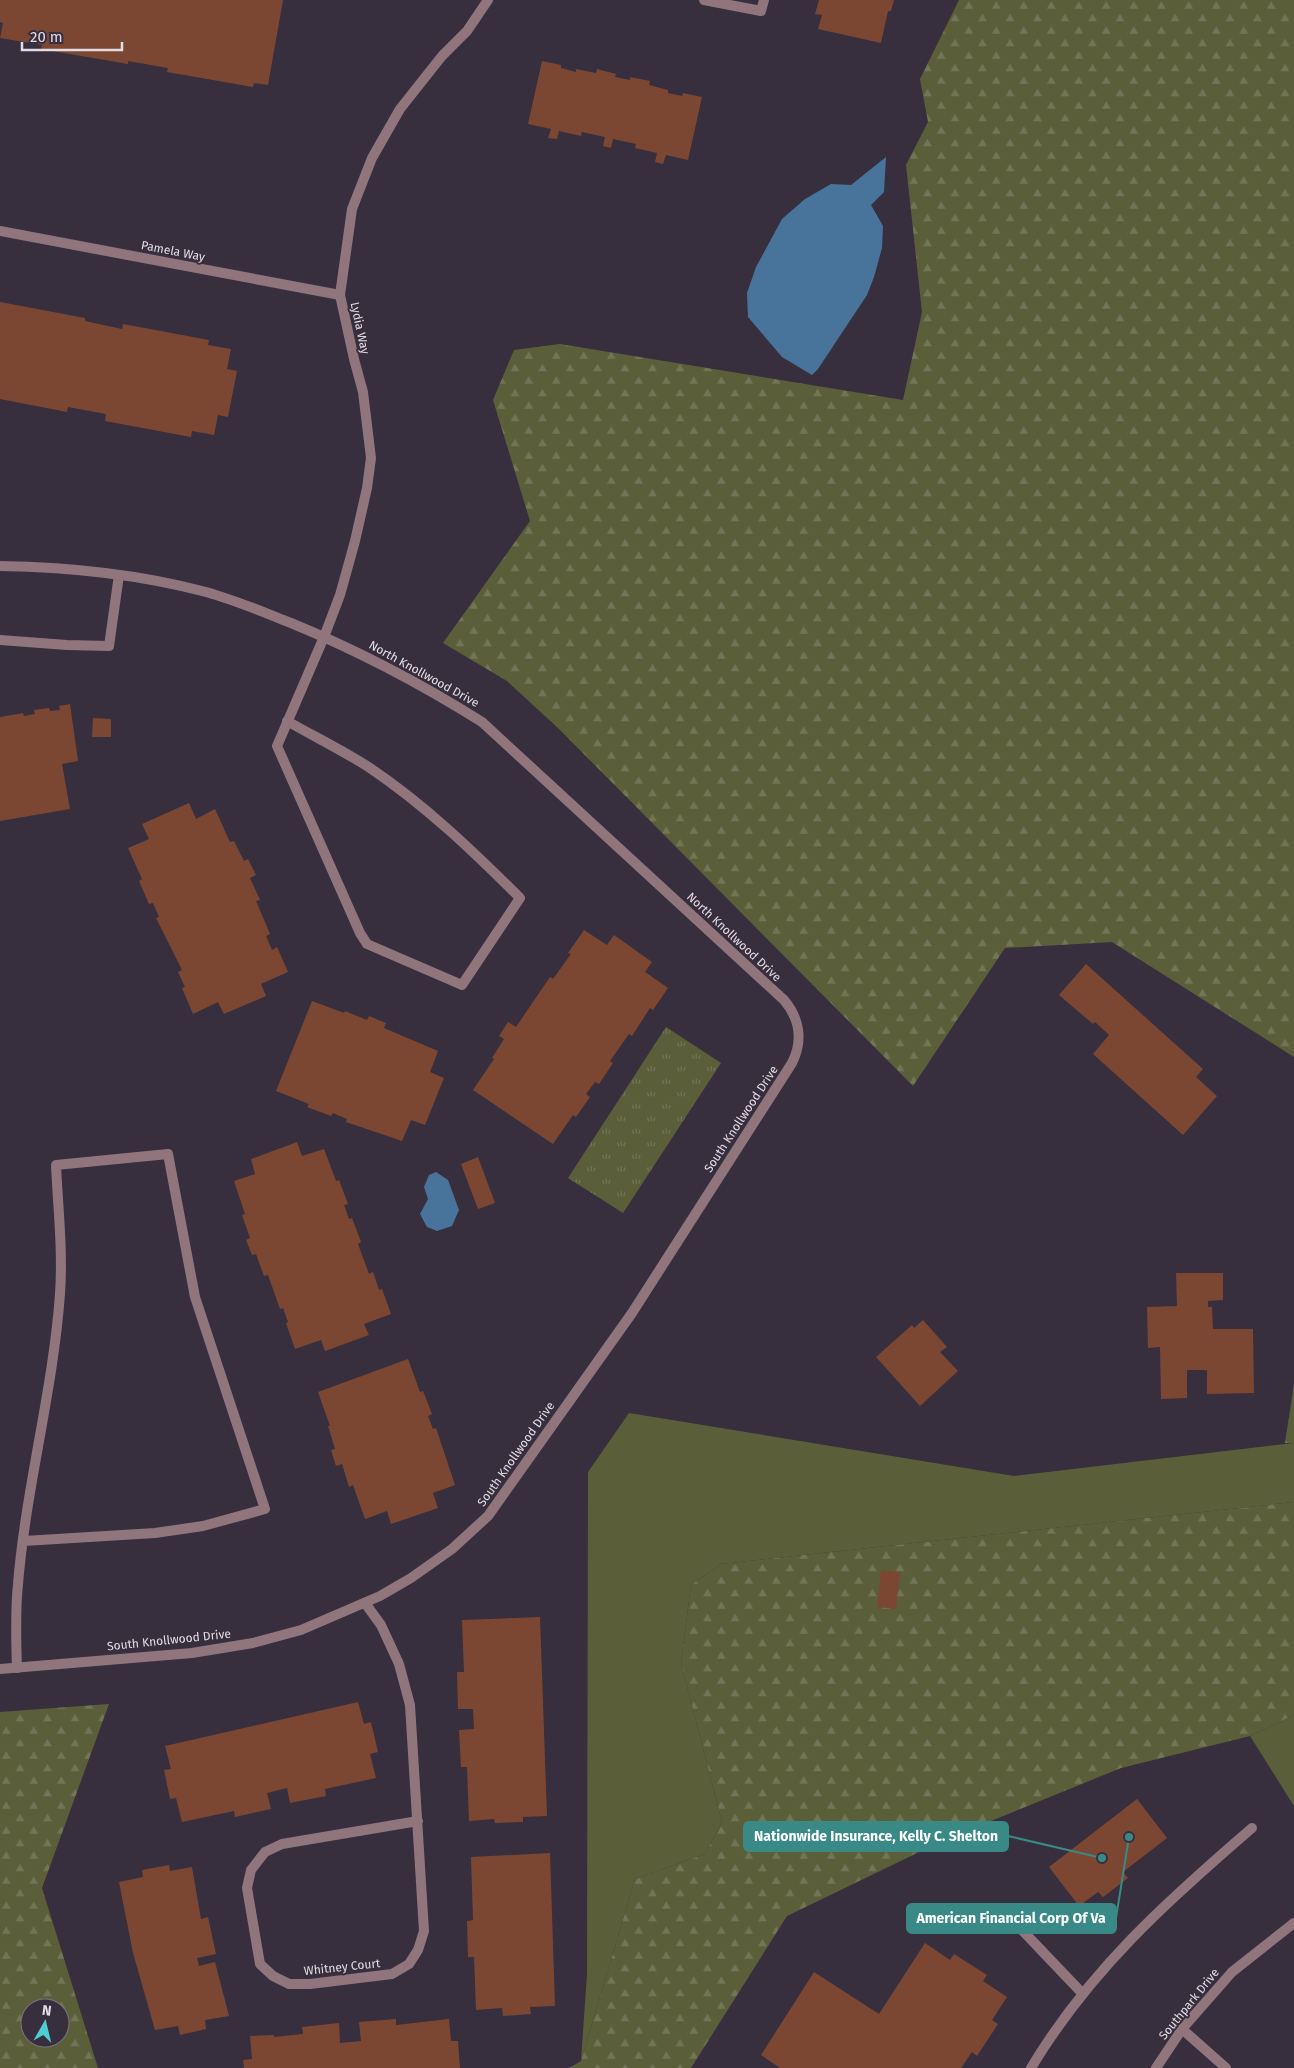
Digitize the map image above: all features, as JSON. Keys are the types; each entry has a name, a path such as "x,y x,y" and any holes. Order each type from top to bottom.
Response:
{"street":[{"name":"Lydia Way","path":"287,721 370,768 421,807 472,851 520,898 462,985 367,944 360,933 277,746 287,721 324,637 340,595 367,488 371,458 363,392 340,295 352,209 372,158 400,109 442,56 467,30 488,0"},
{"path":"704,0 762,11 764,0"},
{"name":"Pamela Way","path":"0,231 340,295"},
{"name":"North Knollwood Drive","path":"0,566 82,570 119,575 208,593 259,610 324,637 405,676 482,722 784,1000 793,1013"},
{"path":"0,640 109,646 119,575"},
{"name":"South Knollwood Drive","path":"0,1669 217,1649 253,1643 301,1630 365,1603 412,1578 452,1548 488,1516 632,1313 792,1064 798,1052 800,1039 793,1013"},
{"path":"17,1668 16,1617 18,1583 24,1541 60,1296 62,1261 56,1165 168,1154 195,1298 265,1509 203,1526 155,1533 24,1541"},
{"name":"Whitney Court","path":"365,1603 381,1625 399,1664 410,1706 418,1821 424,1931 418,1950 409,1964 392,1974 310,1984 288,1984 273,1976 260,1964 246,1888 251,1870 266,1852 282,1844 418,1821"},
{"path":"1031,2068 1052,2033 1082,1993 1127,1942 1172,1897 1252,1828"},
{"path":"1001,1908 1082,1993"},
{"name":"Southpark Drive","path":"1156,2068 1182,2030 1232,1972 1294,1923"},
{"path":"1182,2030 1226,2068"}],"green space":[{"path":"959,0 1294,0 1294,1057 1112,942 1005,948 913,1086 558,728 507,681 443,643 530,521 493,400 514,350 560,344 903,400 922,312 906,165 928,122 920,79"},
{"path":"666,1027 721,1063 623,1213 568,1178"},
{"path":"1294,1384 1294,1443 1285,1443"},
{"path":"629,1413 1014,1476 1294,1443 1294,1502 721,1564 691,1585 681,1663 722,1822 705,1854 635,1879 581,2061 587,1974 588,1472"},
{"path":"1294,1502 1294,1715 1250,1736 1121,1768 944,1840 787,1916 691,2068 569,2068 581,2061 635,1879 705,1854 722,1822 681,1663 691,1585 721,1564"},
{"path":"109,1704 42,1888 98,2068 0,2068 0,1712"},
{"path":"1294,1715 1294,1806 1250,1736"}],"water":[{"path":"886,157 884,192 871,205 883,226 882,248 874,277 867,295 818,369 812,375 782,357 748,317 747,293 756,267 782,219 805,199 831,184 851,185"},
{"path":"436,1172 448,1180 459,1210 452,1226 437,1231 427,1227 420,1214 428,1199 424,1187 429,1175"}],"building":[{"path":"0,0 283,0 268,85 254,83 253,87 167,72 168,68 128,61 128,64 41,49 42,45 0,38 3,23 0,22"},
{"path":"819,0 894,0 891,11 888,11 881,43 818,29 822,15 815,14"},
{"path":"542,61 561,65 561,68 576,72 576,69 596,73 597,69 616,74 615,77 630,80 630,77 650,81 649,85 668,90 668,93 682,96 683,93 702,97 688,160 666,155 663,164 655,162 657,153 635,148 636,144 613,139 611,148 603,146 605,137 582,132 581,136 559,131 557,139 548,138 551,129 528,124"},
{"path":"0,302 85,318 85,321 122,329 123,324 209,340 208,345 231,349 227,369 237,371 228,417 218,415 214,435 192,431 191,437 105,421 106,414 68,407 67,412 0,399"},
{"path":"70,704 78,761 62,764 70,809 0,821 0,717 23,713 24,716 35,714 34,710 49,708 50,711 60,710 59,706"},
{"path":"93,718 111,719 111,737 92,737"},
{"path":"189,803 196,819 215,809 230,842 234,841 244,861 248,859 256,875 250,878 260,900 256,901 270,934 266,936 272,950 277,947 288,972 261,984 266,996 224,1014 218,1002 193,1014 182,988 185,987 178,972 182,970 156,918 159,917 153,903 149,904 139,881 142,879 128,848 149,839 142,824"},
{"path":"584,930 607,945 614,935 652,962 645,972 668,988 653,1010 650,1008 632,1036 629,1034 610,1061 613,1063 599,1084 595,1082 586,1094 590,1097 576,1117 573,1115 553,1144 473,1090 494,1059 492,1058 504,1039 499,1036 508,1022 516,1027 550,977 553,979 571,954 568,953"},
{"path":"1086,964 1203,1069 1196,1077 1217,1096 1183,1135 1093,1054 1109,1035 1059,995"},
{"path":"312,1001 367,1020 369,1016 386,1023 384,1028 438,1051 430,1072 444,1078 425,1125 411,1120 402,1141 346,1122 347,1119 333,1113 331,1116 307,1107 309,1104 276,1091"},
{"path":"297,1142 302,1156 324,1149 336,1181 339,1180 348,1204 344,1205 349,1219 352,1218 361,1242 358,1244 369,1274 373,1272 379,1290 382,1289 391,1314 364,1324 369,1335 325,1351 321,1340 295,1349 283,1308 280,1309 268,1275 264,1276 256,1254 252,1255 246,1240 250,1238 242,1215 245,1214 234,1181 255,1174 251,1159"},
{"path":"478,1157 495,1203 478,1209 461,1164"},
{"path":"1176,1273 1223,1273 1223,1300 1208,1301 1208,1307 1212,1307 1213,1329 1253,1329 1254,1393 1207,1394 1207,1370 1187,1370 1187,1398 1161,1399 1160,1347 1148,1348 1147,1307 1177,1306"},
{"path":"923,1320 947,1347 940,1352 958,1371 920,1406 876,1357 912,1325 914,1328"},
{"path":"408,1359 420,1392 423,1391 432,1414 428,1416 433,1429 436,1428 455,1485 433,1493 438,1508 391,1524 387,1511 365,1519 353,1485 349,1487 342,1464 336,1466 331,1450 335,1449 328,1426 330,1426 318,1392"},
{"path":"881,1570 900,1572 896,1609 877,1607"},
{"path":"540,1617 547,1816 523,1817 523,1822 495,1823 494,1819 469,1821 467,1767 461,1767 459,1730 474,1729 473,1709 458,1709 457,1672 464,1672 462,1620"},
{"path":"358,1702 364,1724 371,1722 378,1752 370,1754 376,1778 325,1789 326,1796 290,1803 287,1788 267,1793 271,1809 235,1817 234,1811 182,1822 176,1798 170,1799 164,1770 171,1769 165,1746"},
{"path":"1137,1799 1167,1838 1123,1872 1128,1878 1103,1897 1098,1892 1079,1906 1049,1867"},
{"path":"550,1853 555,2006 530,2007 531,2014 503,2016 502,2008 476,2010 474,1957 468,1957 467,1921 473,1920 471,1857"},
{"path":"169,1865 170,1871 192,1867 201,1919 208,1917 216,1954 197,1958 199,1966 215,1962 229,2016 205,2020 206,2029 180,2035 178,2026 155,2030 133,1953 119,1882 143,1877 142,1870"},
{"path":"925,1943 950,1960 954,1954 987,1975 983,1981 1007,1997 992,2020 998,2024 977,2056 972,2052 961,2068 780,2068 761,2055 814,1972 879,2014"},
{"path":"396,2019 396,2025 449,2019 451,2041 458,2041 460,2068 244,2068 243,2060 252,2059 250,2036 274,2035 274,2037 303,2034 302,2027 339,2023 340,2043 361,2041 359,2022"}],"place":[{"name":"American Financial Corp Of Va","path":"1129,1837"},
{"name":"Nationwide Insurance, Kelly C. Shelton","path":"1102,1858"}]}
